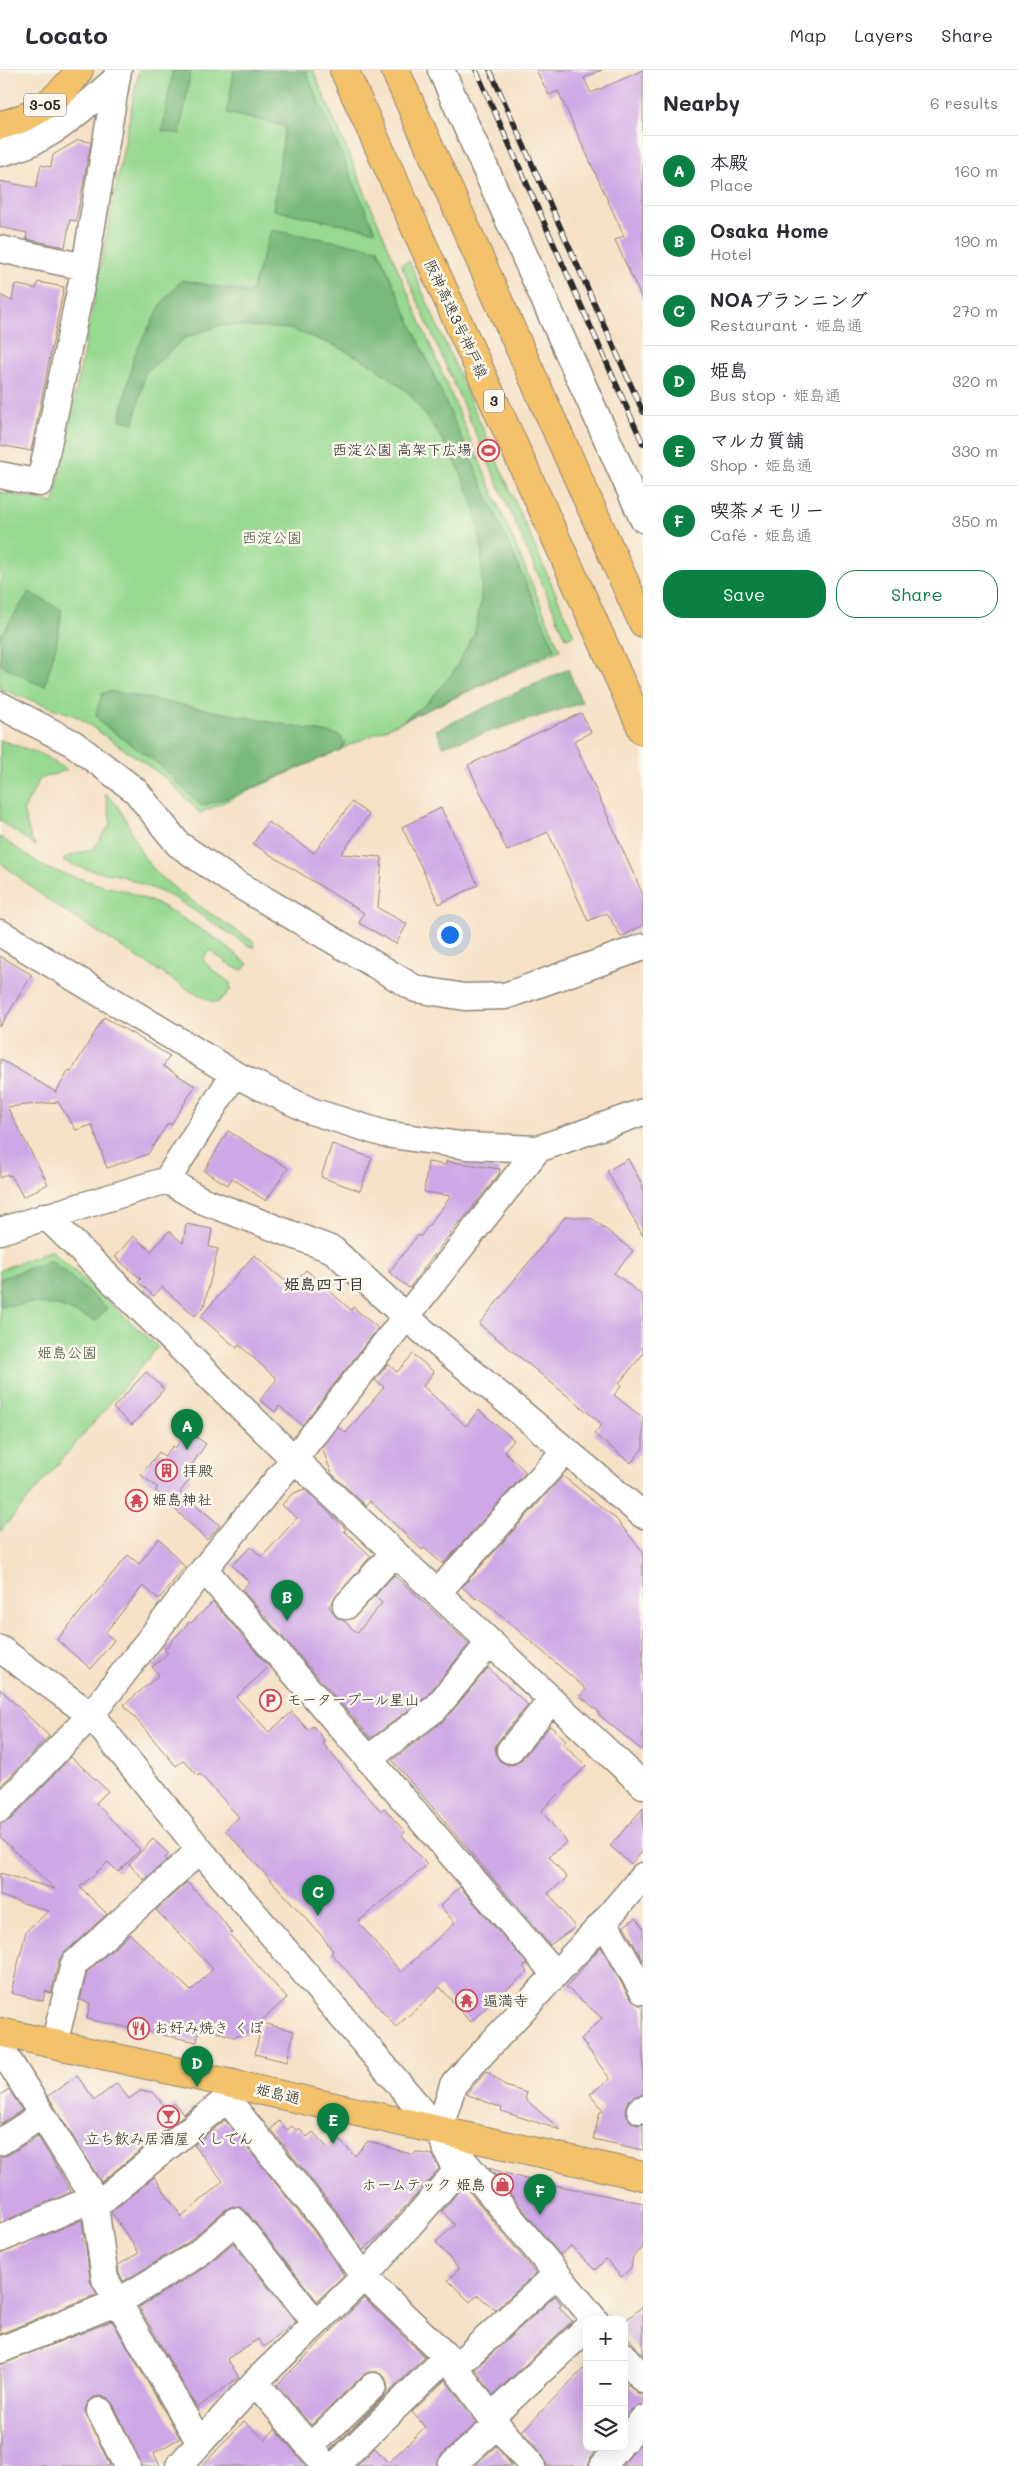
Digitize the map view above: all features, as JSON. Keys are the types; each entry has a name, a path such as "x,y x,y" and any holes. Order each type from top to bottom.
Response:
{"main road":[{"name":"3-05","path":"0,125 12,123 36,111 56,97 79,70"},
{"name":"阪神高速3号神戸線","path":"344,70 643,732"},
{"path":"395,70 643,623"},
{"name":"姫島通","path":"0,2032 54,2044 229,2091 439,2131 643,2176"}],"street":[{"path":"441,70 643,519"},
{"path":"0,153 21,148 48,136 117,74"},
{"path":"0,475 40,483 85,267 117,74"},
{"path":"0,249 85,267"},
{"path":"0,705 74,744 136,791 178,844 229,879 416,989 465,997 505,996 643,947"},
{"path":"0,933 234,1074 311,1111 385,1134 467,1146 538,1149 643,1112"},
{"path":"0,1231 167,1180 234,1074"},
{"path":"0,1809 91,1715 204,1569 294,1459 538,1149"},
{"path":"167,1180 201,1200 333,1250 406,1317 643,1515"},
{"path":"46,1216 294,1459 643,1785"},
{"path":"437,1593 566,1450"},
{"path":"346,1606 394,1553"},
{"path":"204,1569 555,1974"},
{"path":"368,1759 436,1708 490,1642"},
{"path":"0,1649 91,1715 200,1850 439,2131 592,2316"},
{"path":"510,1750 552,1700"},
{"path":"54,2044 74,1964 200,1850"},
{"path":"179,2466 255,2382 315,2322 364,2277 456,2172 439,2131 453,2085 604,1922 643,1876"},
{"path":"604,1922 643,1991"},
{"path":"0,2048 94,2202 105,2279 200,2443"},
{"path":"0,2239 94,2202 229,2091 364,2277 451,2362 494,2421 532,2466"},
{"path":"0,2142 42,2115"},
{"path":"0,2350 118,2302 196,2255 235,2221 315,2322"},
{"path":"335,2466 451,2362 557,2274"},
{"path":"451,2466 583,2332"},
{"path":"628,2361 643,2379"},
{"path":"255,2382 318,2456 373,2386"},
{"path":"100,2411 127,2466"},
{"path":"628,2436 643,2419"},
{"path":"603,2466 616,2451"}],"green space":[{"name":"西淀公園","path":"139,70 313,70 560,650 200,813 167,779 78,717 0,689 0,492 54,503"},
{"path":"173,70 191,70 180,134 162,131"},
{"path":"234,70 305,70 375,231 273,210 285,126 227,113"},
{"path":"271,230 378,249 555,649 401,722 428,702 452,674 475,633 481,600 482,549 474,506 458,466 435,428 408,392 371,364 336,346 290,329 221,325 185,338 145,373 134,423 120,420 134,355 162,303 182,280 251,293"},
{"name":"西淀公園 高架下広場","path":"409,261 574,635 566,638 401,264"},
{"path":"29,592 62,610 57,641 45,686 33,682 0,664 0,637"},
{"path":"568,669 582,703 443,746 436,730"},
{"path":"109,691 339,735 345,742 341,750 227,798 201,806 160,765 101,723 96,714 102,694"},
{"path":"0,740 41,754 67,770 40,779 23,811 31,838 36,846 0,821"},
{"path":"105,793 120,810 143,855 158,874 184,895 254,942 255,947 249,946 173,897 122,876 85,869 63,861 66,857 93,849 111,823"},
{"path":"0,837 46,868 103,886 126,891 164,907 218,940 248,964 243,970 233,967 209,950 203,959 209,967 230,983 231,990 218,1002 212,1002 189,990 49,901 0,862"},
{"name":"姫島公園","path":"51,1250 158,1347 0,1532 0,1270"},
{"path":"51,1260 107,1308 96,1321 58,1306 33,1303 0,1306 0,1279"}],"building":[{"path":"536,70 602,70 584,78 591,93 643,70 643,301 615,240 624,236 558,91 549,95"},
{"path":"78,140 91,142 76,221 70,220 65,247 26,239 27,233 0,227 0,181 36,188 41,165 51,167 53,155"},
{"path":"38,282 64,287 31,451 0,445 0,295 12,301 15,284 36,289"},
{"path":"581,713 591,732 574,741 643,895 643,925 621,937 607,913 588,921 548,832 507,851 468,765"},
{"path":"352,802 369,815 341,854 382,857 378,908 407,924 396,944 359,923 364,913 253,844 268,822 314,853"},
{"path":"441,808 478,885 439,904 402,827"},
{"path":"0,956 32,975 0,1027"},
{"path":"104,1017 170,1056 163,1066 195,1086 171,1125 168,1123 148,1154 107,1168 92,1125 76,1130 58,1102 7,1107 48,1184 23,1197 11,1175 8,1176 7,1174 0,1178 0,1059 56,1092 69,1070 71,1072"},
{"path":"228,1131 288,1168 266,1201 232,1178 228,1185 204,1171"},
{"path":"332,1144 372,1158 360,1191 321,1177"},
{"path":"628,1159 643,1186 643,1236 607,1171"},
{"path":"446,1161 500,1169 499,1174 409,1288 389,1272 418,1235 420,1237 451,1196 424,1192 428,1162 446,1165"},
{"path":"566,1216 593,1219 633,1251 614,1273 643,1296 643,1354 619,1383 622,1385 614,1395 643,1418 643,1448 631,1463 594,1434 602,1424 479,1324"},
{"path":"186,1224 212,1229 209,1247 218,1249 204,1306 195,1316 162,1287 154,1296 138,1282 141,1279 115,1257 133,1236 151,1251 169,1231 183,1243"},
{"path":"254,1255 291,1286 306,1270 351,1310 353,1307 378,1328 302,1425 279,1406 275,1412 260,1400 277,1379 239,1345 237,1348 200,1317"},
{"path":"413,1354 434,1372 423,1386 466,1426 479,1410 514,1440 504,1451 526,1472 443,1564 424,1548 422,1550 370,1501 366,1506 332,1474 322,1448 338,1427 346,1433 384,1387 375,1380 388,1364 397,1372"},
{"path":"146,1372 164,1389 132,1425 113,1408"},
{"path":"188,1431 206,1444 186,1473 191,1478 180,1492 220,1525 207,1540 155,1490 158,1488 141,1475 159,1452 164,1456 173,1446 175,1448"},
{"path":"563,1476 615,1518 643,1552 643,1751 598,1714 599,1712 580,1696 586,1689 499,1614 462,1587"},
{"path":"304,1489 371,1556 329,1606 336,1617 344,1621 357,1633 382,1603 375,1596 394,1575 469,1644 426,1697 371,1738 242,1590 249,1582 232,1565 251,1547 262,1557 297,1518 282,1505 292,1494"},
{"path":"159,1538 185,1567 159,1599 143,1586 105,1633 114,1640 91,1669 57,1640 128,1555 139,1564"},
{"path":"213,1602 269,1667 236,1697 269,1732 292,1712 308,1730 313,1726 325,1741 323,1743 351,1778 381,1811 384,1808 405,1832 402,1835 427,1865 358,1922 401,1972 455,1923 440,1906 460,1887 527,1964 523,1967 527,1972 470,2022 440,1987 396,2027 331,1953 333,1951 322,1936 225,1830 239,1817 200,1774 198,1776 184,1760 176,1766 124,1705 159,1675 152,1667 168,1653 164,1650 189,1622 191,1623"},
{"path":"488,1668 528,1705 495,1747 496,1755 500,1761 508,1765 516,1764 550,1726 566,1740 563,1744 586,1766 541,1811 567,1842 549,1856 567,1878 548,1893 575,1927 550,1945 392,1760 445,1720"},
{"path":"0,1689 49,1736 0,1787"},
{"path":"71,1757 108,1791 96,1803 140,1850 118,1872 108,1862 80,1887 107,1914 64,1953 59,1960 51,1993 45,1991 43,2001 11,1993 26,1931 49,1911 0,1896 0,1873 55,1889 0,1837 0,1824 11,1819"},
{"path":"643,1808 643,1851 631,1864 610,1846"},
{"path":"153,1839 169,1854 165,1858 167,1860 144,1880 129,1864"},
{"path":"187,1882 220,1917 232,1933 230,1935 287,1998 247,2033 234,2037 200,2027 197,2042 87,2019 90,2003 80,2000 87,1972 130,1934 191,1991 213,1969 156,1910"},
{"path":"636,1918 643,1928 643,1961 624,1926"},
{"path":"601,1947 630,1998 643,2008 643,2094 629,2100 625,2107 630,2121 637,2125 643,2124 643,2150 593,2139 600,2112 604,2111 590,2094 610,2079 581,2039 602,2018 566,1987"},
{"path":"262,2023 294,2031 287,2062 255,2054"},
{"path":"487,2071 505,2086 527,2093 525,2099 561,2130 501,2111 502,2108 466,2094"},
{"path":"77,2076 95,2100 117,2083 129,2099 140,2091 153,2092 167,2109 174,2103 183,2114 196,2105 101,2182 48,2096"},
{"path":"9,2089 22,2110 0,2124 0,2095"},
{"path":"225,2120 313,2230 344,2275 317,2301 247,2212 240,2207 233,2206 226,2209 187,2243 124,2281 119,2274 118,2265 139,2253 111,2212 154,2177 182,2217 223,2181 194,2145"},
{"path":"279,2121 287,2130 292,2126 297,2131 299,2128 307,2137 313,2132 328,2148 338,2139 355,2156 368,2141 414,2155 416,2152 433,2155 439,2169 378,2237 363,2250 337,2212 271,2129"},
{"path":"38,2136 71,2192 0,2223 0,2157 8,2155"},
{"path":"489,2168 552,2187 554,2185 643,2203 643,2248 633,2256 631,2268 621,2277 606,2259 595,2270 571,2246 560,2255"},
{"path":"464,2185 536,2273 495,2310 478,2295 470,2302 448,2280 459,2269 436,2242 455,2225 442,2211"},
{"path":"82,2220 84,2238 82,2239 86,2247 90,2281 97,2294 0,2334 0,2254"},
{"path":"233,2243 296,2322 264,2347 258,2339 227,2359 239,2377 197,2408 139,2307 204,2268"},
{"path":"555,2296 562,2305 559,2307 572,2321 493,2395 475,2369"},
{"path":"364,2298 425,2357 331,2449 384,2396 388,2390 384,2376 377,2372 369,2372 363,2375 311,2425 277,2385"},
{"path":"643,2306 643,2355 628,2338 628,2319"},
{"path":"112,2321 180,2438 154,2453 160,2466 142,2466 113,2404 108,2398 101,2396 94,2397 88,2402 85,2410 110,2466 0,2466 0,2365"},
{"path":"583,2369 583,2451 596,2451 588,2466 547,2466 543,2456 522,2431"},
{"path":"445,2380 477,2423 441,2455 436,2466 357,2466 375,2448 388,2463 425,2427 412,2412"},
{"path":"628,2384 637,2393 643,2394 643,2404 632,2409 628,2414"},
{"path":"244,2421 265,2440 275,2429 306,2466 202,2466"},
{"path":"643,2442 643,2466 623,2466 632,2453"},
{"path":"496,2446 512,2466 474,2466"}],"railway":[{"path":"476,70 643,444"},
{"path":"490,70 643,412"}],"place":[{"name":"西淀公園 高架下広場","path":"488,450"},
{"name":"本殿","path":"187,1450"},
{"name":"拝殿","path":"167,1471"},
{"name":"姫島神社","path":"136,1500"},
{"name":"Osaka Home","path":"287,1621"},
{"name":"モータープール星山","path":"271,1700"},
{"name":"NOAプランニング","path":"318,1916"},
{"name":"遍満寺","path":"467,2001"},
{"name":"お好み焼き くぼ","path":"138,2028"},
{"name":"姫島","path":"197,2087"},
{"name":"立ち飲み居酒屋 くしでん","path":"169,2116"},
{"name":"マルカ質舗","path":"333,2144"},
{"name":"ホームテック 姫島","path":"502,2185"},
{"name":"喫茶メモリー","path":"540,2215"}],"district":[{"name":"姫島四丁目","path":"324,1284"}]}
